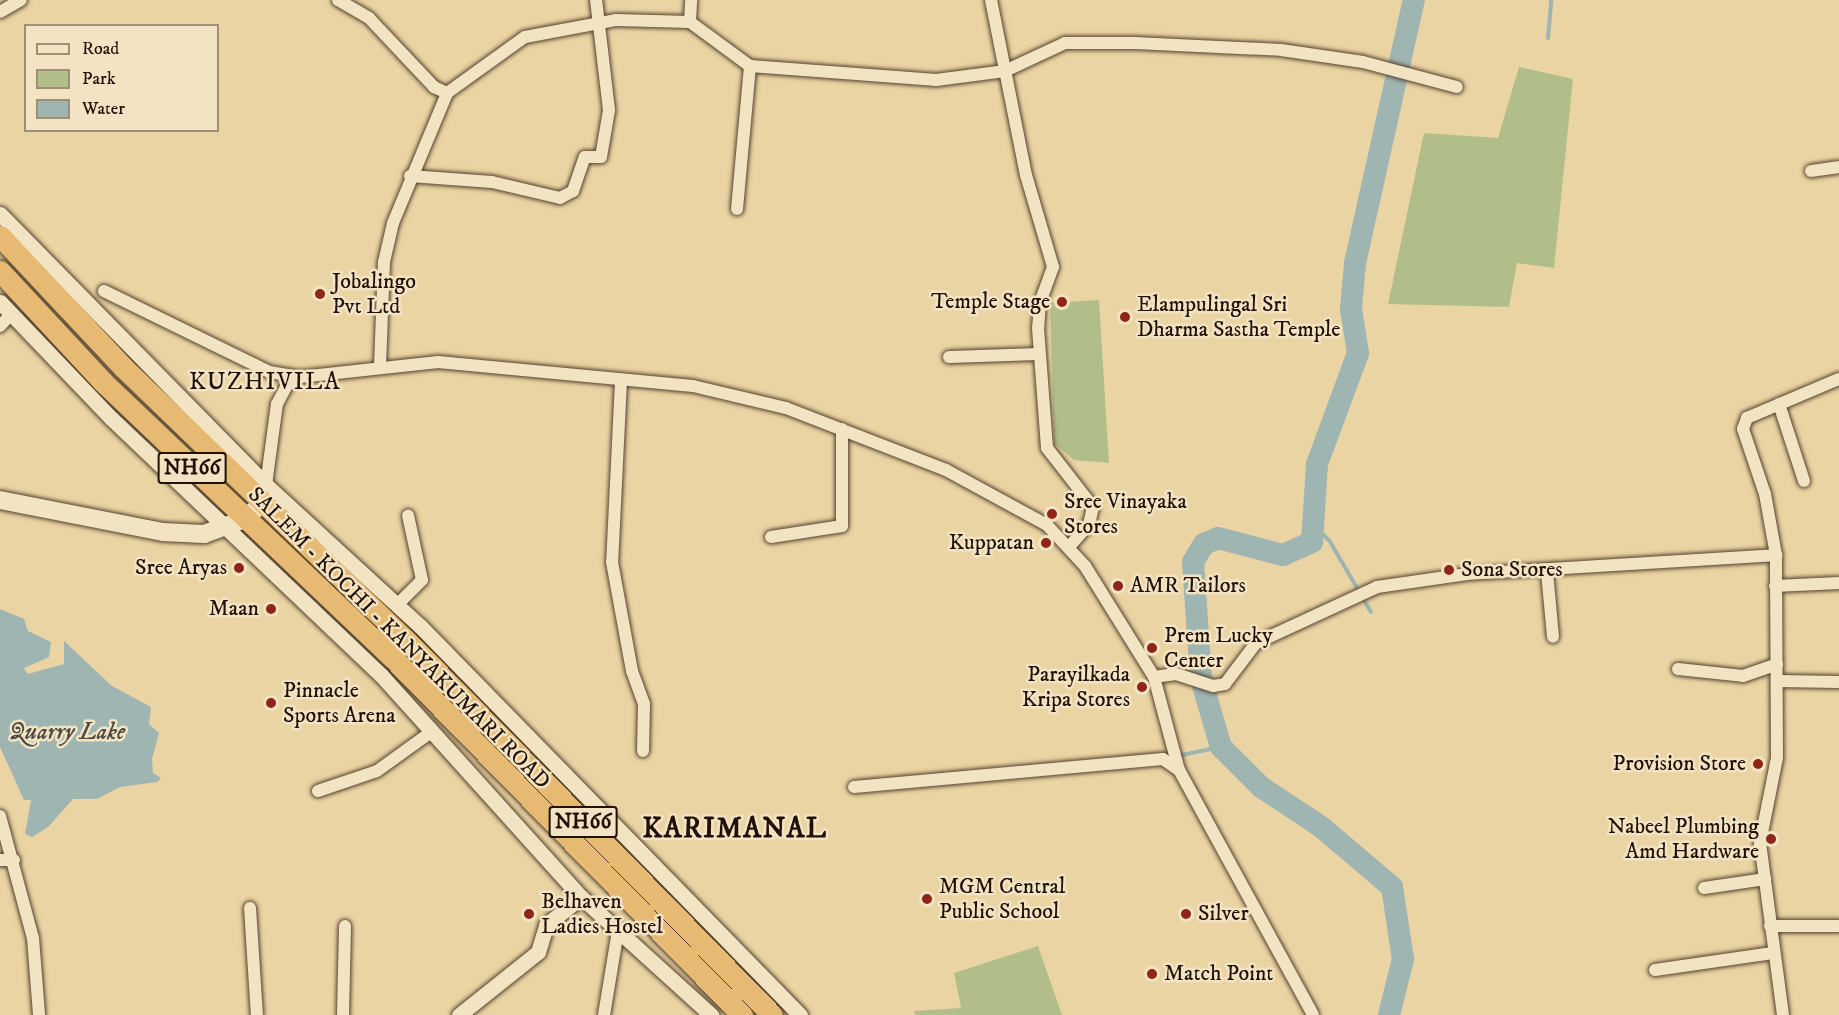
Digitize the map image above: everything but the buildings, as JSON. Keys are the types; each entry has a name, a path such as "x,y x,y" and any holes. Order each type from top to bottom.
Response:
{"highway":[{"name":"SALEM - KOCHI - KANYAKUMARI ROAD","path":"0,236 264,494 772,1015"},
{"name":"SALEM - KOCHI - KANYAKUMARI ROAD","path":"0,271 245,519 392,657 742,1015"}],"main road":[{"path":"0,500 163,532 225,529 245,519 264,494"}],"street":[{"path":"0,12 21,0"},
{"path":"338,0 369,18 434,87 447,93"},
{"path":"410,176 492,182 560,198 573,191 585,157 601,158 609,110 601,20 596,0"},
{"path":"690,22 692,0"},
{"path":"991,0 1026,175 1053,267 1040,302 1039,354 1047,448 1094,507 1089,524 1069,547"},
{"path":"380,366 384,262 410,176 447,93 525,37 601,20 690,22 750,66 936,80 1005,71 1065,43 1135,43 1281,50 1387,69 1457,87"},
{"path":"737,209 750,66"},
{"path":"1811,171 1839,167"},
{"path":"0,213 264,494 397,605 800,1015"},
{"path":"104,291 269,372 300,377 380,366 438,362 693,386 786,408 946,470 1047,525 1069,547 1154,677 1179,770 1313,1015"},
{"path":"0,302 225,529 381,675 581,897 711,1015"},
{"path":"0,326 11,314"},
{"path":"949,357 1039,354"},
{"path":"264,494 277,404 287,385 300,377"},
{"path":"1783,1015 1760,843 1777,758 1776,555 1765,495 1743,429 1747,418 1839,379"},
{"path":"621,381 612,562 632,670 644,704 643,751"},
{"path":"1779,404 1804,481"},
{"path":"771,537 842,526 842,429"},
{"path":"397,605 422,580 408,515"},
{"path":"1154,677 1176,674 1213,686 1225,684 1246,650 1276,631 1377,587 1467,574 1547,572 1776,555"},
{"path":"1547,572 1552,637"},
{"path":"1775,586 1839,583"},
{"path":"1678,669 1743,676 1777,664"},
{"path":"1778,681 1839,682"},
{"path":"318,791 377,771 431,732"},
{"path":"854,787 1163,759 1179,770"},
{"path":"0,816 15,860 38,967 39,1015"},
{"path":"0,860 15,860"},
{"path":"1704,888 1765,879"},
{"path":"459,1015 538,952 546,925 581,897"},
{"path":"250,908 257,1015"},
{"path":"343,1015 345,926"},
{"path":"1770,926 1839,926"},
{"path":"604,1015 618,930"},
{"path":"1655,970 1773,953"}],"green space":[{"path":"1519,67 1573,79 1554,268 1517,263 1509,307 1388,304 1424,133 1498,138"},
{"path":"1099,300 1109,463 1074,460 1054,443 1050,303"},
{"path":"1038,946 1062,1015 915,1015 914,1011 961,1008 954,973"}],"water":[{"name":"Quarry Lake","path":"0,609 24,619 28,631 51,642 49,657 24,668 28,674 64,664 64,641 112,686 151,707 149,724 159,733 152,759 153,773 161,778 157,782 120,787 97,799 73,799 48,827 32,837 25,834 31,800 24,800 0,747"}],"waterway":[{"path":"1389,1015 1403,959 1392,887 1320,826 1261,787 1221,747 1201,679 1193,562 1204,544 1218,538 1283,555 1312,542 1317,464 1358,353 1351,309 1355,263 1414,0"},
{"path":"1548,38 1551,0"},
{"path":"1311,524 1329,540 1371,612"},
{"path":"1182,755 1221,747"}],"place":[{"name":"Jobalingo Pvt Ltd","path":"320,294"},
{"name":"Temple Stage","path":"1062,302"},
{"name":"Elampulingal Sri Dharma Sastha Temple","path":"1125,317"},
{"name":"Sree Vinayaka Stores","path":"1052,514"},
{"name":"Kuppatan","path":"1046,543"},
{"name":"Sree Aryas","path":"239,568"},
{"name":"Sona Stores","path":"1449,570"},
{"name":"AMR Tailors","path":"1118,586"},
{"name":"Maan","path":"271,609"},
{"name":"Prem Lucky Center","path":"1152,648"},
{"name":"Parayilkada Kripa Stores","path":"1142,687"},
{"name":"Pinnacle Sports Arena","path":"271,703"},
{"name":"Provision Store","path":"1758,764"},
{"name":"Nabeel Plumbing Amd Hardware","path":"1771,839"},
{"name":"MGM Central Public School","path":"927,899"},
{"name":"Belhaven Ladies Hostel","path":"529,914"},
{"name":"Silver","path":"1186,914"},
{"name":"Match Point","path":"1152,974"}],"district":[{"name":"KUZHIVILA","path":"265,383"},
{"name":"KARIMANAL","path":"735,829"}]}
